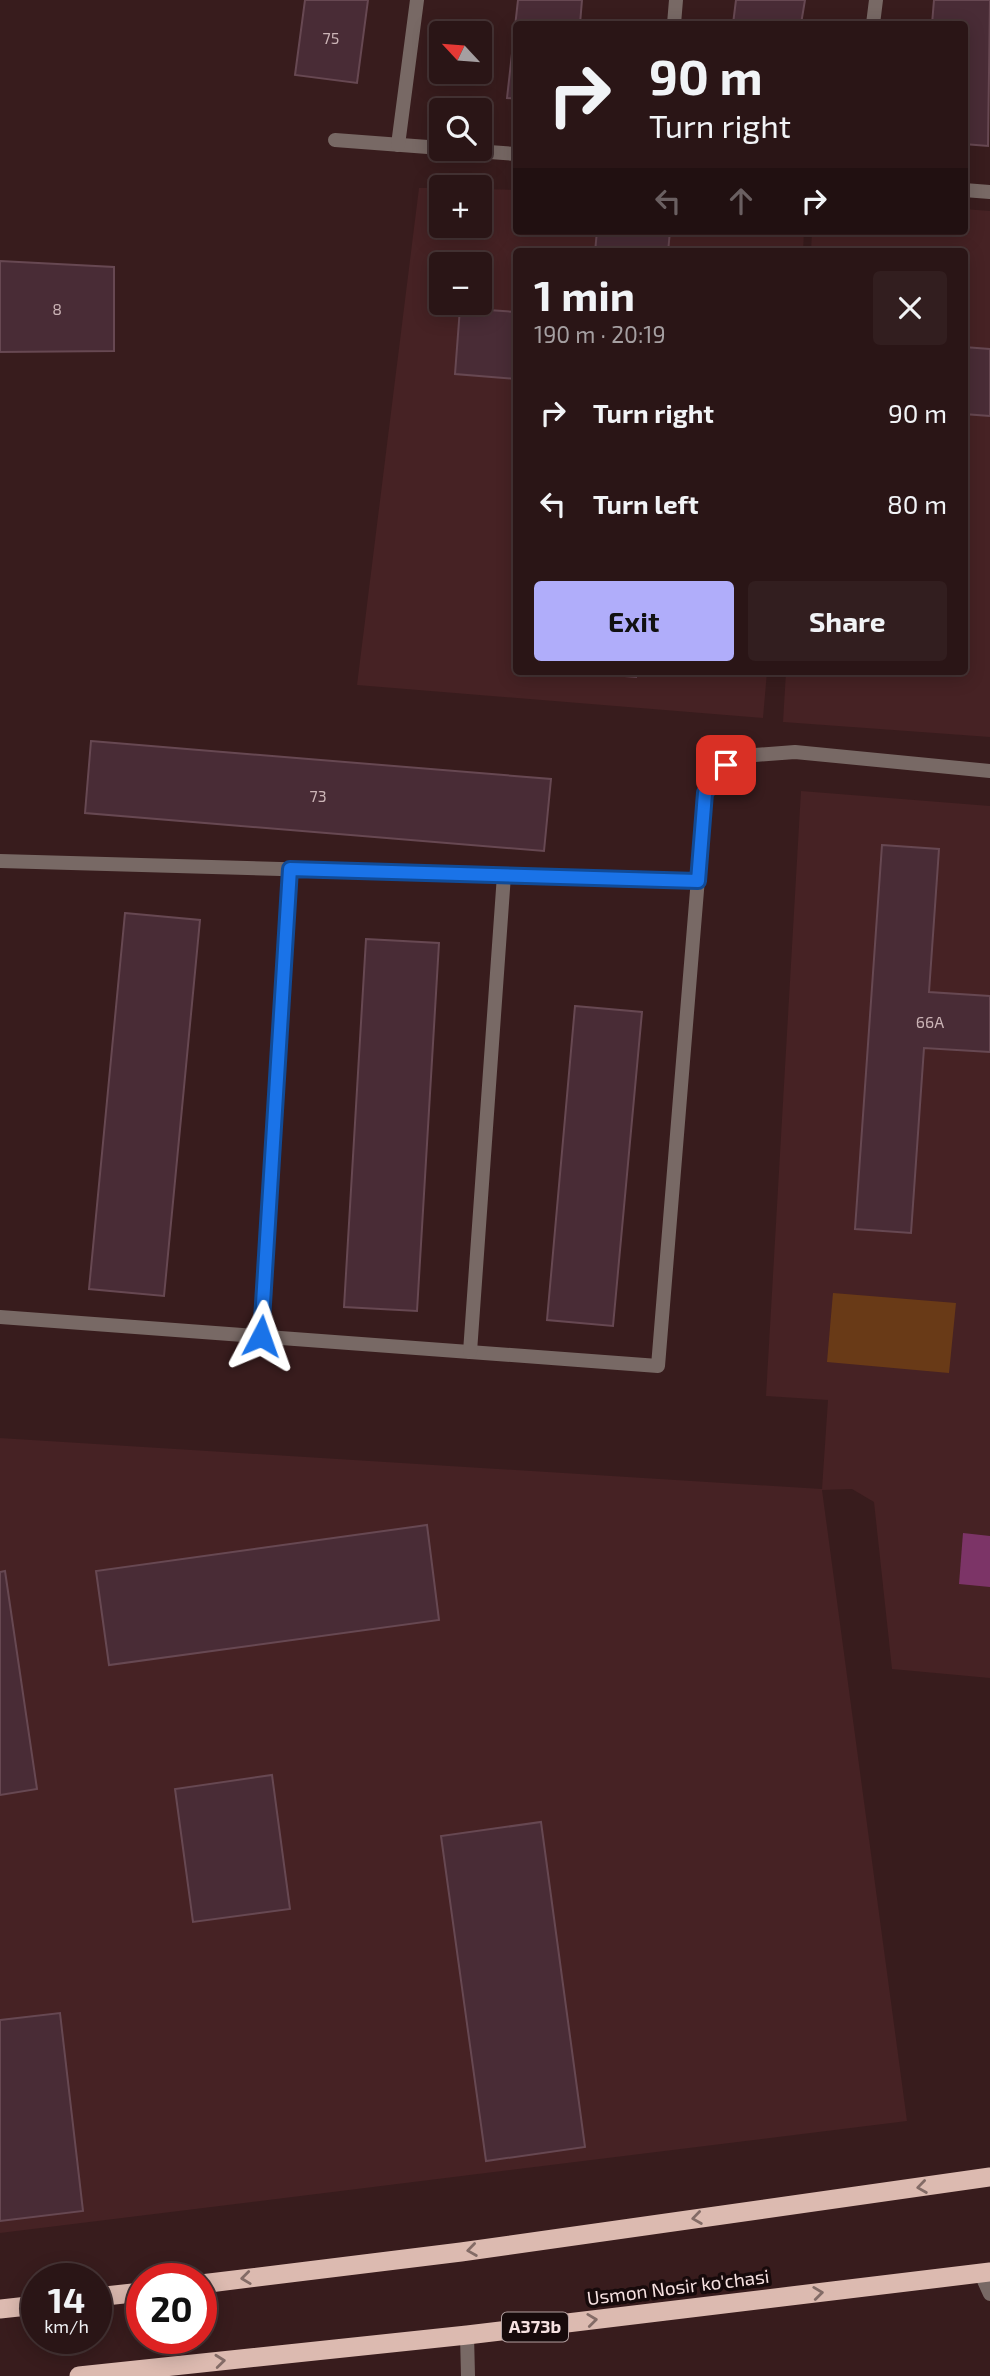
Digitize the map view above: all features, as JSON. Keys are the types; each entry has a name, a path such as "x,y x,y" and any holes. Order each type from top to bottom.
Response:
{"highway":[{"path":"217,2282 461,2252 990,2177"},
{"name":"Usmon Nosir ko'chasi","path":"79,2376 467,2335 986,2273"},
{"path":"0,2309 21,2307"}],"street":[{"path":"398,145 417,0"},
{"path":"674,21 676,0"},
{"path":"873,21 876,0"},
{"path":"335,140 429,147"},
{"path":"492,152 513,154"},
{"path":"968,190 990,192"},
{"path":"0,1317 658,1366 705,793 726,765 755,755 795,752 990,771"},
{"path":"0,861 698,881"},
{"path":"261,1336 290,869"},
{"path":"470,1352 504,875"},
{"path":"986,2273 990,2294"},
{"path":"467,2335 467,2376"}],"shaded area":[{"path":"419,188 429,188 429,238 492,238 492,189 513,190 513,235 804,235 803,248 513,248 513,675 767,675 763,718 357,685"},
{"path":"968,209 990,211 990,737 783,722 786,675 968,675 968,248 811,248 812,235 968,235"},
{"path":"801,791 990,806 990,1678 892,1669 874,1502 852,1489 822,1490 907,2121 0,2233 0,1438 822,1489 828,1400 766,1396"},
{"path":"833,1293 956,1303 949,1373 827,1362"},
{"path":"963,1533 990,1536 990,1587 959,1584"}],"building":[{"path":"305,0 368,0 357,83 295,75"},
{"path":"518,0 582,0 580,21 516,21"},
{"path":"736,0 805,0 802,21 733,21"},
{"path":"934,0 990,0 988,146 968,144 968,21 932,21"},
{"path":"513,45 513,99 507,98"},
{"path":"597,235 670,235 668,248 595,248"},
{"path":"0,261 114,267 114,351 0,352"},
{"path":"492,310 513,312 513,379 455,374 459,315 492,315"},
{"path":"968,347 990,349 990,416 968,414"},
{"path":"91,741 551,779 544,851 85,813"},
{"path":"882,845 939,849 929,992 990,996 990,1052 924,1048 911,1233 855,1229"},
{"path":"125,913 200,920 164,1296 89,1289"},
{"path":"366,939 439,943 417,1311 344,1307"},
{"path":"575,1006 642,1012 613,1326 547,1320"},
{"path":"427,1525 439,1620 109,1665 96,1571"},
{"path":"5,1571 37,1789 0,1795 0,1572"},
{"path":"272,1775 290,1909 193,1922 175,1789"},
{"path":"541,1822 585,2147 486,2161 441,1836"},
{"path":"60,2013 83,2211 0,2221 0,2020"}],"route":[{"path":"261,1336 290,869 698,881 705,793 726,765"}]}
